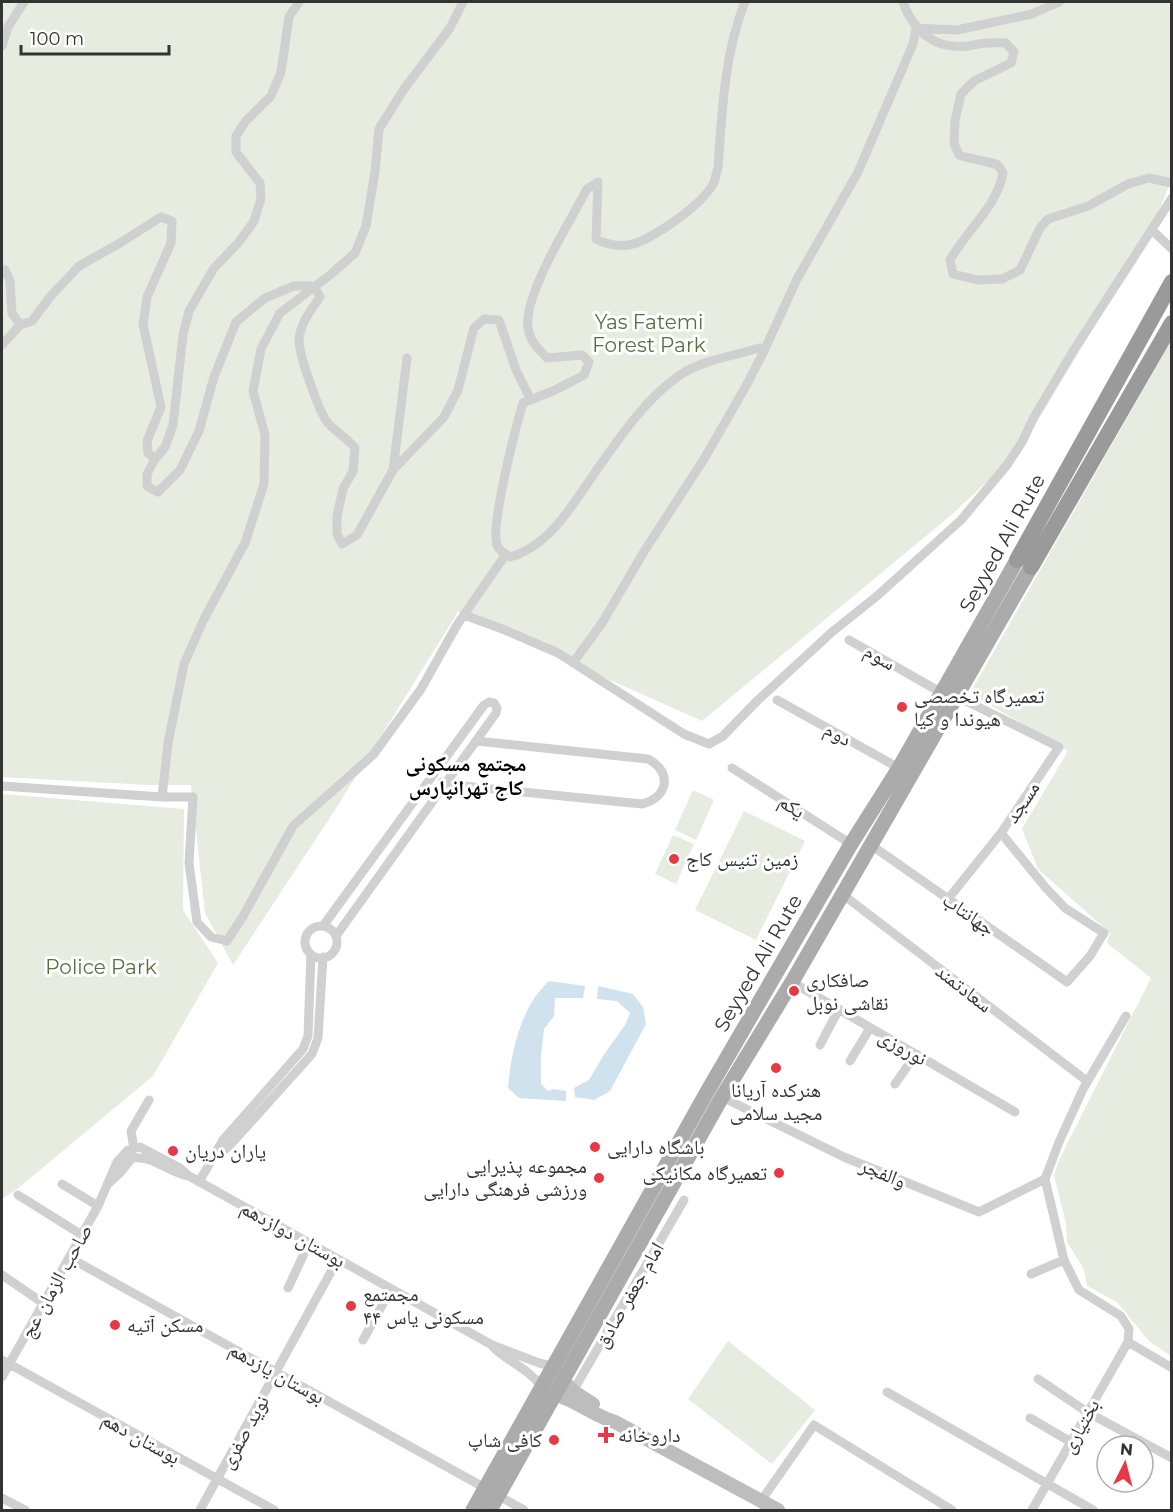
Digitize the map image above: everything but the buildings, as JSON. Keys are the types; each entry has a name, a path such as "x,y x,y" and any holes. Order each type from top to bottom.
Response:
{"highway":[{"name":"Seyyed Ali Rute","path":"1024,563 1172,282"},
{"name":"Seyyed Ali Rute","path":"1024,563 1172,323"}],"main road":[{"name":"Seyyed Ali Rute","path":"473,1510 492,1492 554,1394 568,1385 722,1097 871,845 949,695 1024,563"},
{"name":"Seyyed Ali Rute","path":"490,1510 492,1492 541,1386 706,1092 851,844 949,695"},
{"path":"568,1385 608,1413 615,1422"},
{"path":"554,1394 564,1397 600,1418 615,1422 778,1510"}],"street":[{"path":"2,46 8,27 24,2"},
{"path":"299,2 290,17 281,72 271,96 245,122 236,136 236,152 260,183 261,200 254,221 239,242 214,268 189,311 183,335 173,425 165,447 147,474 147,486 158,492 180,470 199,431 214,377 236,322 265,298 294,286 314,286"},
{"path":"162,797 168,742 184,664 203,621 245,543 264,484 265,435 253,391 261,349 280,313 355,253 366,226 375,172 378,129 404,89 450,28 463,2"},
{"path":"744,2 736,23 729,61 718,168 714,183 681,217 628,245 610,245 596,239 598,182 587,189 535,288 528,313 528,329 535,346 547,358 582,355 589,362 584,375 523,403 514,433 498,517 496,543 499,550 510,557 522,554 543,540 653,397 682,374 711,362 759,348 765,349"},
{"path":"903,2 916,28 929,39 947,46 967,46 984,42 1006,43 1014,52 1011,63 974,81 961,94 955,121 954,143 959,154 973,160 998,165 1003,173 1001,185 991,202 958,245 950,260 953,274 976,280 1002,279 1020,270 1040,228 1048,219 1088,206 1128,184 1149,178 1172,183"},
{"path":"916,28 957,30 1032,14 1059,2"},
{"path":"573,663 602,623 645,550 704,459 765,349 798,279 858,172 913,44 916,28"},
{"path":"464,615 558,653 684,734 709,744 723,736 758,700 832,632 877,596 961,520 1022,442 1072,353 1172,198"},
{"path":"2,345 20,325 32,321 50,297 80,266 161,217 172,221 171,243 147,297 143,324 161,407 147,441 148,453 155,459"},
{"path":"1152,230 1172,249"},
{"path":"2,273 5,270 10,281 12,313 20,325"},
{"path":"314,286 320,297 304,320 299,340 305,368 327,422 346,437 355,448 353,471 343,489 338,516 337,534 342,544 357,536 393,470 444,417 458,390 474,328 484,320 499,320 516,369 531,400"},
{"path":"393,470 407,358"},
{"path":"2,786 193,797 189,863 197,922 211,937 227,941 293,826 372,755 421,689 464,615 506,554"},
{"name":"سوم","path":"849,640 949,695"},
{"name":"مسجد","path":"949,695 1059,747 1001,833 1065,908 1104,933 1090,956 1067,982"},
{"name":"دوم","path":"777,700 899,768"},
{"path":"311,954 323,957 331,954 336,948 336,936 496,713 497,708 494,703 489,702 484,705 323,926"},
{"path":"433,776 444,784 642,804 651,802 663,789 662,770 648,759 476,741"},
{"name":"یکم","path":"732,768 851,844"},
{"path":"948,899 1001,833"},
{"name":"جهانتاب","path":"871,845 1067,982"},
{"name":"سعادتمند","path":"842,894 1087,1081"},
{"path":"199,1182 223,1140 303,1048 308,1036 311,954 306,947 306,935 315,927 323,926 331,929 336,936"},
{"path":"213,1160 231,1144 312,1054 318,1038 323,957"},
{"name":"نوروزی","path":"792,982 1015,1112"},
{"path":"820,1045 839,1009"},
{"path":"1126,1016 1087,1081 1045,1179 1064,1260 1079,1290 1121,1316 1129,1329 1128,1342 1172,1368"},
{"path":"850,1061 870,1028"},
{"path":"895,1084 916,1054"},
{"name":"والفجر","path":"722,1097 844,1157 979,1212 1045,1179"},
{"path":"109,1183 117,1162 128,1150 134,1149 131,1131 149,1100"},
{"name":"بوستان دوازدهم","path":"134,1149 140,1148 180,1168 199,1182 492,1345 552,1366"},
{"name":"بوستان دوازدهم","path":"109,1183 132,1158 141,1157 175,1173 189,1176"},
{"name":"صاحب الزمان عج","path":"2,1377 5,1363 70,1258 109,1183"},
{"path":"63,1184 98,1206"},
{"path":"18,1195 82,1235"},
{"name":"امام جعفر صادق","path":"568,1385 684,1200"},
{"path":"288,1288 309,1243"},
{"name":"بوستان یازدهم","path":"70,1258 524,1510"},
{"name":"نوید صفری","path":"200,1510 338,1259"},
{"path":"1031,1274 1064,1260"},
{"path":"2,1275 43,1303"},
{"path":"363,1340 391,1289"},
{"name":"بختیاری","path":"1032,1510 1128,1342"},
{"name":"بوستان دوازدهم","path":"492,1345 501,1355 533,1375 541,1386"},
{"name":"بوستان دهم","path":"5,1363 274,1510"},
{"path":"1038,1379 1087,1412 1172,1458"},
{"path":"886,1392 1093,1510"},
{"path":"1030,1418 1071,1442"},
{"path":"761,1501 814,1425 952,1510"},
{"path":"2,1498 25,1510"}],"green space":[{"name":"Yas Fatemi Forest Park","path":"5,2 1171,2 1171,181 1148,237 1018,453 949,517 702,721 458,612 335,810 233,965 205,913 191,785 147,785 2,777 2,9"},
{"path":"1171,341 1171,1356 1149,1341 1117,1302 1087,1286 1084,1269 1067,1242 1066,1224 1054,1175 1059,1160 1151,978 1107,943 1110,933 1038,869 1022,829 1068,751 970,693"},
{"name":"زمین تنیس کاج","path":"693,790 714,800 696,840 675,830"},
{"name":"Police Park","path":"2,794 184,809 183,910 218,963 153,1076 2,1199"},
{"path":"744,811 805,841 756,940 695,910"},
{"name":"زمین تنیس کاج","path":"673,835 694,844 676,884 655,874"},
{"path":"728,1341 815,1410 772,1464 688,1399"}],"water":[{"path":"549,981 585,986 583,998 555,998 554,1016 544,1029 541,1084 548,1091 554,1089 566,1091 566,1101 519,1098 508,1088 519,1030 531,1003"},
{"path":"598,986 633,994 643,1007 646,1024 610,1091 594,1100 575,1097 574,1088 589,1080 625,1025 630,1013 617,1001 597,999"}],"place":[{"name":"تعمیرگاه تخصصی هیوندا و کیا","path":"902,707"},
{"name":"زمین تنیس کاج","path":"674,859"},
{"name":"صافکاری نقاشی نوبل","path":"794,991"},
{"name":"هنرکده آریانا مجید سلامی","path":"776,1068"},
{"name":"باشگاه دارایی","path":"595,1147"},
{"name":"یاران دریان","path":"173,1151"},
{"name":"تعمیرگاه مکانیکی","path":"779,1173"},
{"name":"مجموعه پذیرایی ورزشی فرهنگی دارایی","path":"599,1178"},
{"name":"مجمتمع مسکونی یاس ۴۴","path":"351,1306"},
{"name":"مسکن آتیه","path":"115,1325"},
{"name":"داروخانه","path":"606,1435"},
{"name":"کافی شاپ","path":"554,1440"}],"district":[{"name":"مجتمع مسکونی کاج تهرانپارس","path":"466,776"}]}
